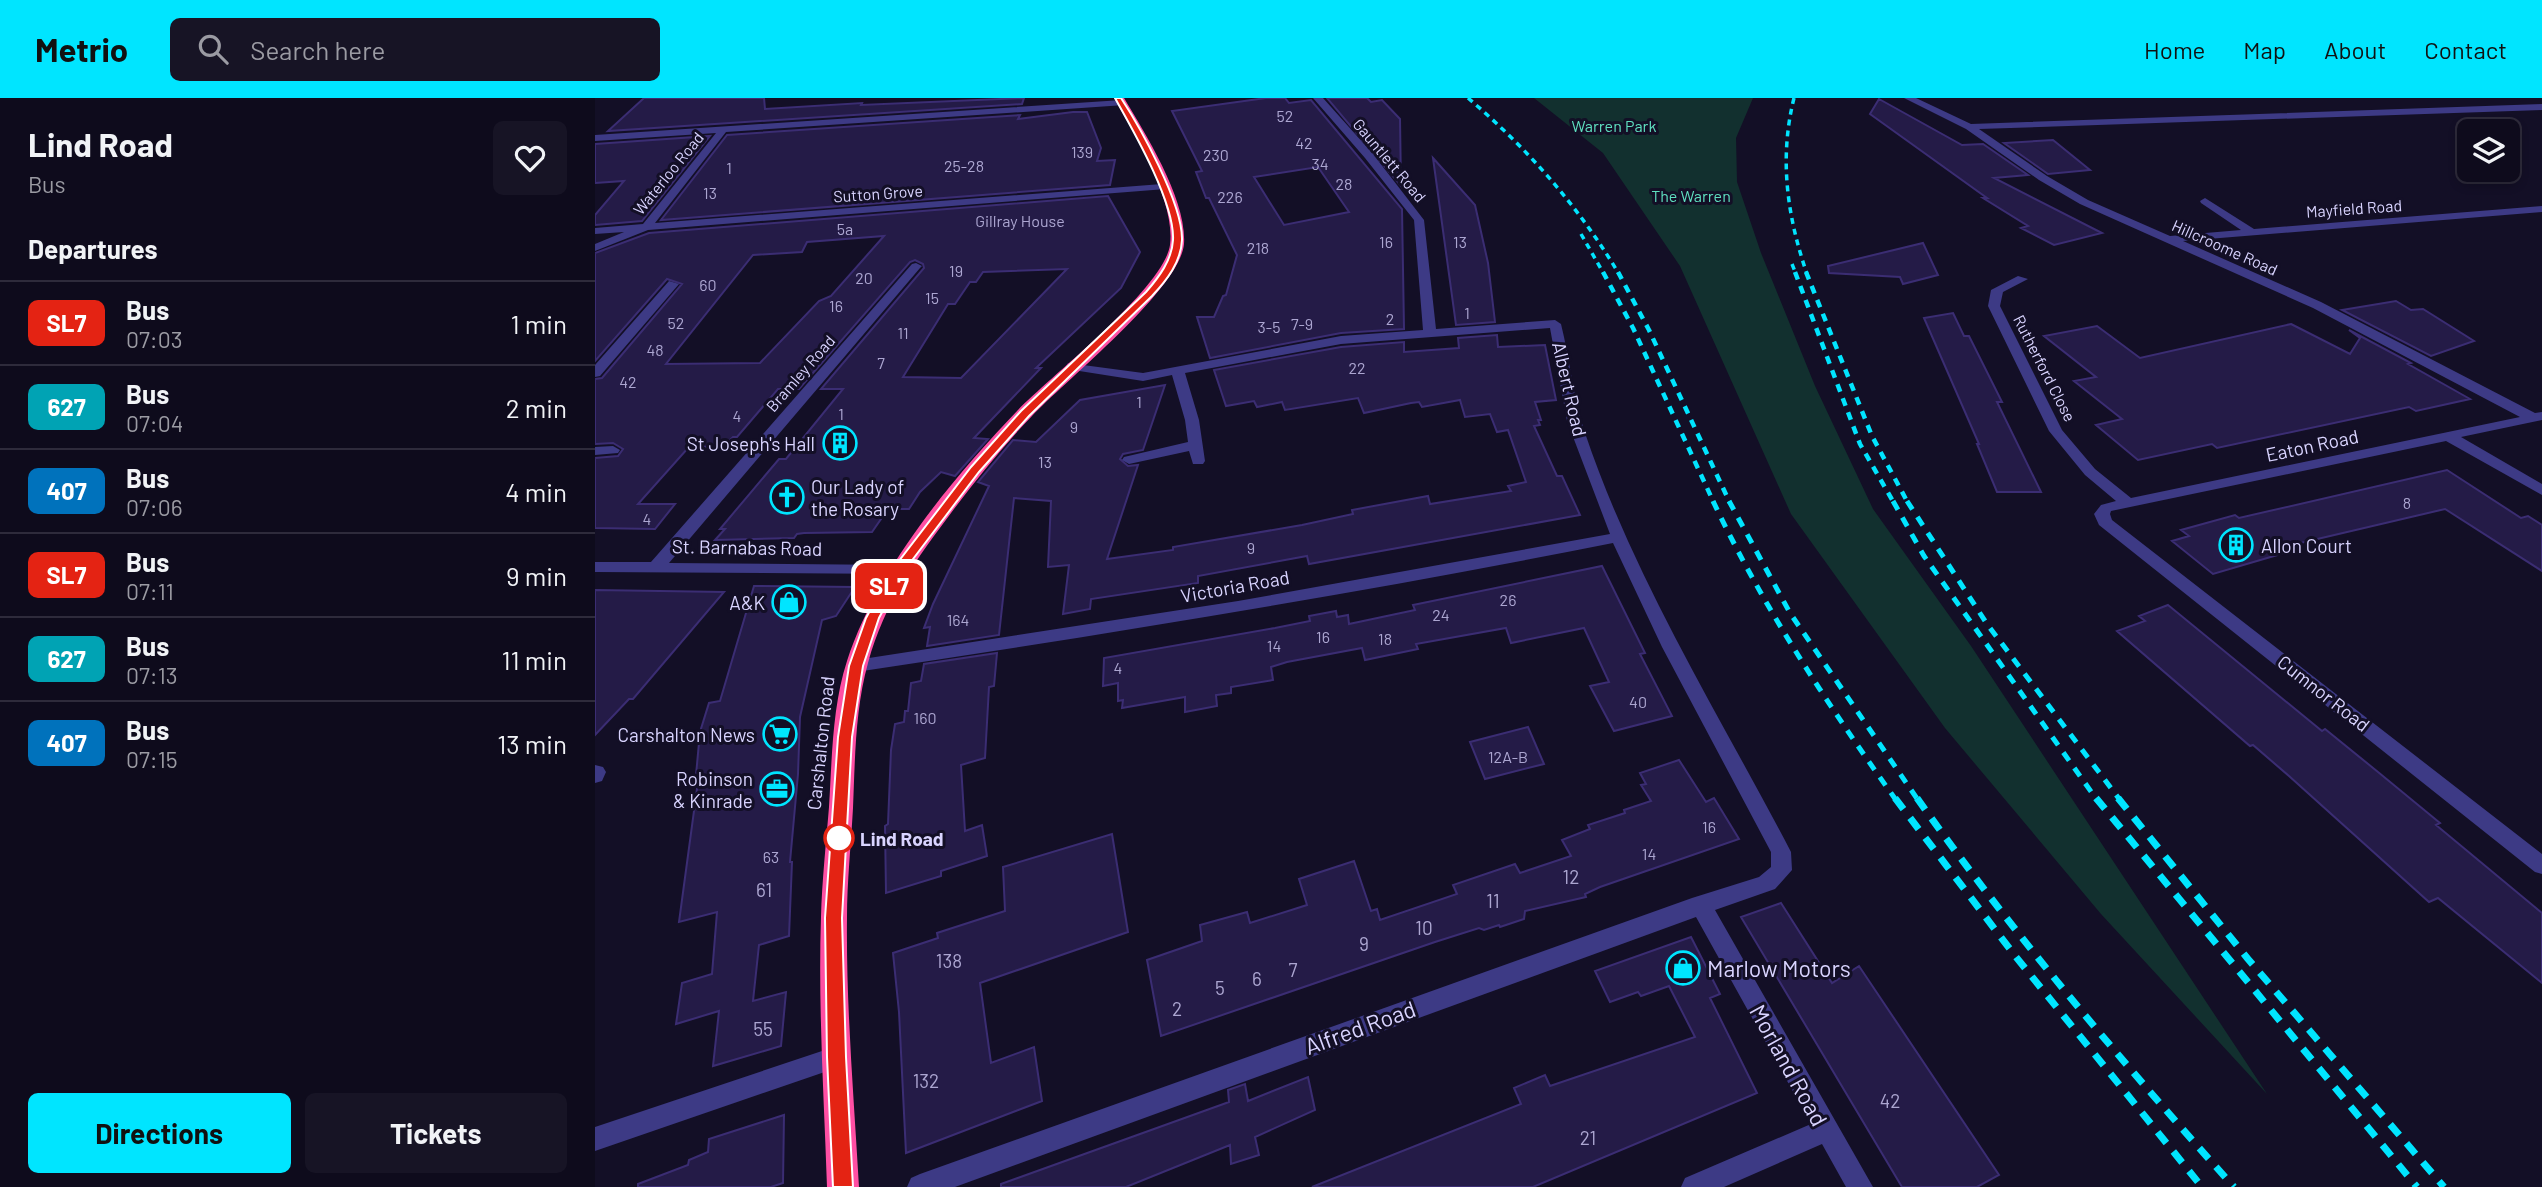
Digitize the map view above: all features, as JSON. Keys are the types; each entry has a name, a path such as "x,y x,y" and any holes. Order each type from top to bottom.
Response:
{"highway":[{"name":"Carshalton Road","path":"843,1187 834,918 845,737 856,666 873,618 898,570 975,469 1073,366 1149,294 1172,262 1178,242 1177,223 1147,148 1120,100"}],"street":[{"name":"Gauntlett Road","path":"1318,98 1369,156 1419,220 1430,332"},
{"name":"Hillcroome Road","path":"1909,98 1969,127 2043,178 2084,202 2317,305 2537,417"},
{"path":"595,138 1120,100"},
{"path":"1969,127 2542,107"},
{"name":"Waterloo Road","path":"595,248 646,227 724,130"},
{"name":"Sutton Grove","path":"595,230 1162,187"},
{"path":"2206,201 2251,232"},
{"name":"Mayfield Road","path":"2168,239 2542,209"},
{"name":"Bramley Road","path":"656,567 916,266"},
{"name":"Rutherford Close","path":"2022,279 1997,290 1994,306 2056,431 2090,472 2129,504"},
{"path":"595,373 673,284"},
{"name":"Albert Road","path":"1073,366 1143,377 1341,340 1555,324 1577,432 1619,537 1687,680 1781,852"},
{"path":"1129,460 1197,453 1192,420 1178,372"},
{"name":"Eaton Road","path":"2105,522 2102,514 2106,508 2537,417"},
{"path":"2446,435 2542,490"},
{"path":"595,451 613,450"},
{"name":"Cumnor Road","path":"2105,522 2542,866"},
{"name":"Victoria Road","path":"856,666 1179,617 1502,561 1619,537"},
{"name":"St. Barnabas Road","path":"595,567 898,570"},
{"name":"Alfred Road","path":"920,1187 1700,904 1767,883 1781,870 1781,852"},
{"name":"Morland Road","path":"1700,904 1860,1187"},
{"path":"595,1139 837,1057"},
{"path":"1695,1187 1826,1130"}],"green space":[{"name":"The Warren","path":"1534,98 1753,98 1736,138 1737,182 1761,253 1815,386 1873,509 1971,646 2267,1094 2101,914 1945,728 1791,514 1680,266 1603,153"}],"building":[{"path":"644,98 764,98 765,109 1024,98 1022,104 608,131"},
{"path":"1266,98 1285,98 1289,103 1311,100 1402,209 1404,329 1341,333 1210,358 1197,317 1214,317 1223,296 1226,295 1237,255 1209,198 1206,198 1196,172 1202,171 1172,111","holes":["1318,167 1349,212 1284,225 1254,177"]},
{"path":"1327,98 1367,98 1371,102 1382,100 1400,119 1401,186"},
{"path":"1879,99 1962,145 1983,144 2028,175 1994,178 2102,233 2054,245 2021,228 2028,226 1983,198 1987,198 1870,114"},
{"path":"1087,112 1101,148 1097,161 1115,160 1110,185 661,220 727,135 1020,115 1018,119"},
{"path":"710,136 642,221 595,225 595,215 624,181 595,183 595,144"},
{"path":"2053,140 2090,170 2048,174 2004,143"},
{"path":"1433,158 1475,205 1488,263 1495,322 1456,325"},
{"path":"1108,196 1140,252 1121,288 1036,368 1041,368 974,438 988,439 955,476 941,472 920,492 909,509 888,509 872,532 804,533 797,534 794,538 715,540 725,529 720,529 779,459 786,459 843,389 821,389 924,268 923,264 915,260 910,262 799,389 778,389 737,437 733,437 724,446 688,448 638,504 675,504 655,529 595,528 595,458 618,456 623,449 613,443 595,444 595,379 602,378 682,284 667,279 595,361 595,253 649,233","holes":["884,236 831,296 819,301 760,363 666,364 753,255 802,252 807,242","1067,269 961,378 903,377 948,304 955,304 970,282 976,282 983,272"]},
{"path":"1923,243 1938,275 1903,284 1900,277 1829,273 1828,266"},
{"path":"2396,301 2411,310 2423,309 2474,341 2431,356 2342,310"},
{"path":"1953,313 1964,336 1969,336 2002,402 1997,402 2041,492 1997,492 1924,318"},
{"path":"2291,324 2350,354 2360,338 2349,330 2470,399 2416,411 2409,407 2217,448 2212,444 2138,460 2096,425 2122,419 2074,381 2096,377 2044,336 2097,326 2140,358"},
{"path":"1497,335 1498,347 1545,345 1556,400 1535,402 1541,420 1538,420 1540,425 1534,426 1557,476 1562,476 1580,515 1309,564 1307,556 1198,576 1198,583 1091,599 1090,609 1063,614 1069,565 1048,567 1051,501 1014,498 999,635 927,646 930,627 924,628 933,604 989,486 978,482 1013,440 1036,442 1080,400 1165,385 1143,450 1123,454 1120,459 1128,466 1138,465 1107,559 1173,550 1173,547 1302,525 1353,514 1352,510 1428,496 1430,504 1511,491 1508,486 1526,482 1508,430 1497,432 1490,414 1465,417 1460,400 1422,407 1419,402 1411,403 1364,413 1358,398 1285,410 1282,402 1257,407 1254,401 1226,406 1214,370 1341,347 1404,342 1404,352 1459,348 1458,338"},
{"path":"2447,470 2521,518 2528,516 2542,525 2542,571 2445,509 2296,544 2301,548 2213,574 2172,541 2189,536 2181,530 2235,515 2239,518"},
{"path":"1602,566 1645,653 1640,654 1672,716 1614,731 1590,686 1609,682 1584,628 1511,643 1506,628 1416,644 1418,649 1365,660 1362,648 1287,662 1271,667 1273,680 1231,687 1231,693 1216,695 1217,706 1185,712 1185,697 1122,708 1123,700 1118,701 1118,683 1103,686 1104,658 1310,621 1309,616 1336,611 1337,617 1348,615 1349,624 1415,610 1413,605"},
{"path":"754,586 855,587 836,616 822,620 800,717 790,862 789,936 759,945 753,1001 786,992 781,1046 713,1066 719,1011 676,1024 682,983 712,974 717,912 679,922 699,774 696,775 700,732 709,703 720,701"},
{"path":"595,590 724,592 633,699 629,699 595,735"},
{"path":"2168,605 2440,823 2436,825 2542,913 2542,983 2438,898 2429,902 2289,776 2253,745 2250,746 2117,631 2145,621 2139,616"},
{"path":"997,653 994,686 989,687 985,758 961,765 965,831 982,825 987,856 941,871 941,876 886,893 885,826 888,824 891,750 895,724 904,722 905,711 908,711 911,683 921,681 924,664"},
{"path":"1528,727 1544,764 1485,779 1470,742"},
{"path":"1679,760 1706,802 1714,798 1739,839 1600,887 1585,894 1586,897 1525,911 1524,919 1500,927 1499,925 1484,930 1479,928 1435,942 1161,1036 1147,960 1202,941 1200,925 1247,912 1250,923 1307,905 1299,879 1354,861 1371,911 1377,909 1380,920 1457,894 1453,885 1515,864 1520,873 1571,856 1562,840 1590,829 1588,825 1651,801 1641,785 1646,784 1640,773"},
{"path":"1112,834 1128,932 980,983 991,1063 1034,1047 1042,1101 906,1153 899,1012 893,953 938,938 937,933 1005,911 1003,867"},
{"path":"1781,903 1832,983 1859,966 1999,1175 1977,1187 1902,1187 1741,917"},
{"path":"1691,937 1720,994 1710,998 1757,1093 1533,1187 1312,1187 1521,1104 1514,1088 1545,1075 1550,1086 1695,1037 1669,986 1641,996 1638,992 1610,1002 1595,971"},
{"path":"1308,1077 1315,1110 1255,1137 1259,1155 1231,1164 1230,1145 1126,1187 1001,1187 1001,1184 1229,1102 1228,1090 1245,1084 1248,1101"},
{"path":"784,1115 783,1183 771,1187 638,1187 638,1184 688,1165 689,1160 708,1152 709,1139"}],"railway":[{"path":"1468,98 1532,158 1551,180 1587,225 1619,274"},
{"path":"1794,98 1787,143 1787,187 1794,230 1807,274"},
{"path":"1581,234 1604,274"},
{"path":"1792,264 1796,274"},
{"path":"1603,272 1633,328 1714,503"},
{"path":"1618,272 1649,330 1729,502"},
{"path":"1795,272 1860,444 1894,503"},
{"path":"1806,272 1872,436 1908,503"},
{"path":"1713,501 1753,579 1798,655 1896,800"},
{"path":"1893,501 1924,556 2097,800"},
{"path":"1907,501 1987,624 2120,800"},
{"path":"1729,502 1790,613 1918,800"},
{"path":"1895,798 2016,957 2202,1187"},
{"path":"1917,798 1992,899 2070,997 2234,1187"},
{"path":"2096,798 2417,1187"},
{"path":"2118,798 2248,959 2444,1187"}],"bus line":[{"name":"SL7","path":"843,1187 834,918 845,737 856,666 873,618 898,570 975,469 1073,366 1131,313 1162,279 1172,262 1178,242 1177,223 1147,148 1119,98"}],"place":[{"name":"St Joseph's Hall","path":"840,443"},
{"name":"Our Lady of the Rosary","path":"787,497"},
{"name":"Allon Court","path":"2236,545"},
{"name":"A&K","path":"789,602"},
{"name":"Carshalton News","path":"780,734"},
{"name":"Robinson & Kinrade","path":"777,789"},
{"name":"Lind Road","path":"839,838"},
{"name":"Marlow Motors","path":"1683,968"}],"park label":[{"name":"Warren Park","path":"1614,125"}]}
